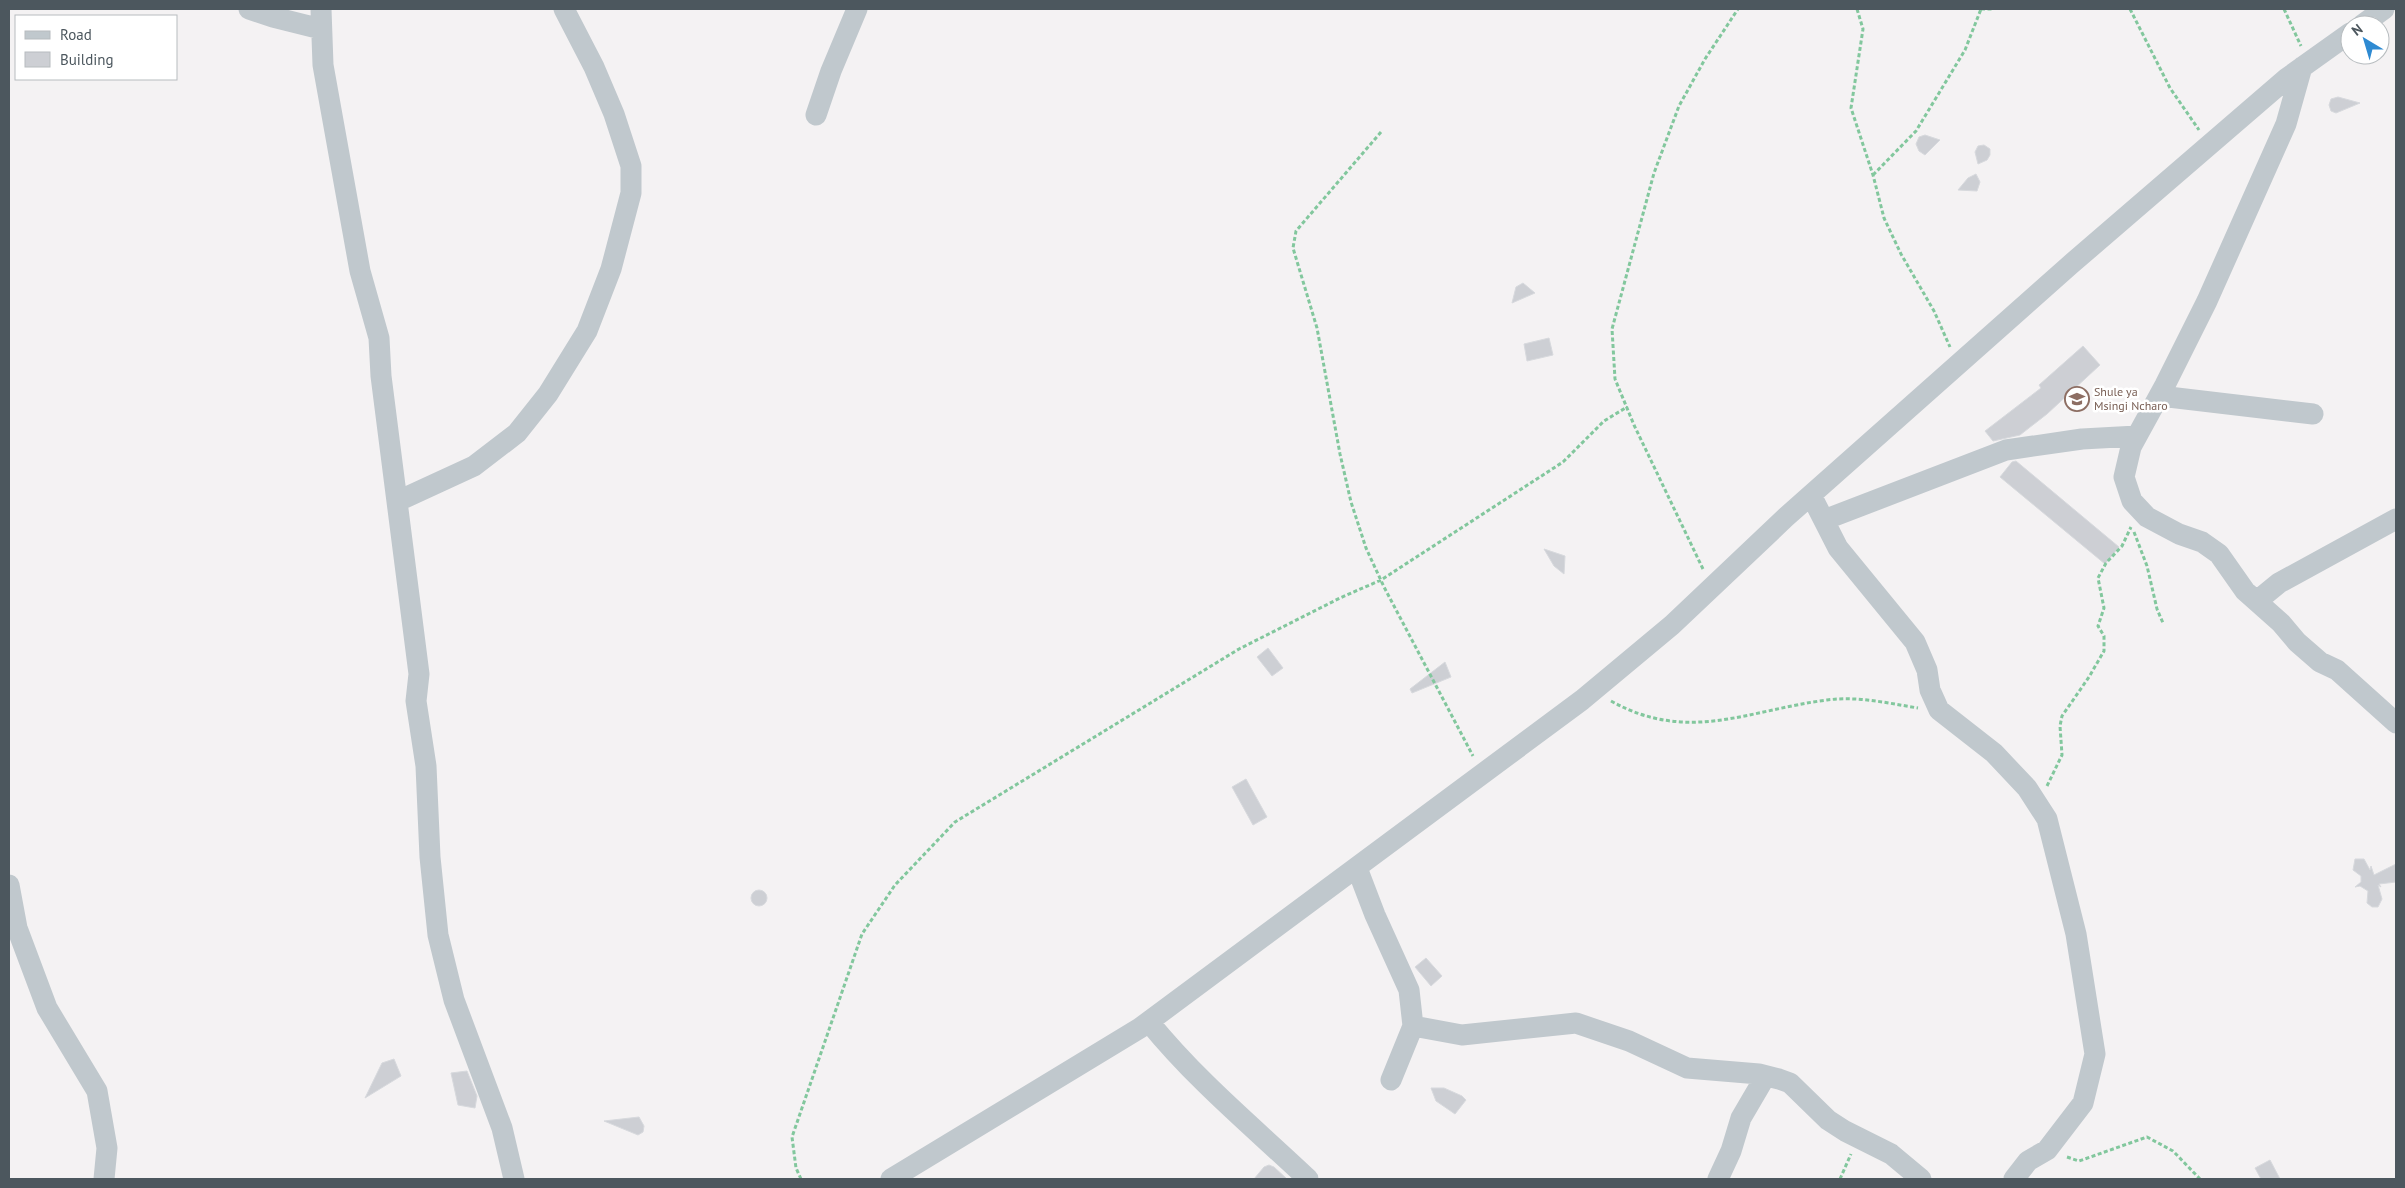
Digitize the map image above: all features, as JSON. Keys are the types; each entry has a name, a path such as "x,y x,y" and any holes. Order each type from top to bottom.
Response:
{"street":[{"path":"249,9 273,17 321,19 323,65 360,271 379,338 382,376 419,674 416,700 426,766 430,857 438,935 454,1000 502,1128 514,1179"},
{"path":"398,501 474,466 517,433 548,394 587,331 611,269 631,194 631,166 614,114 564,9"},
{"path":"816,115 831,71 858,9"},
{"path":"891,1179 1150,1022 1594,691 1672,625 1811,495 1957,364 2208,145 2306,65 2340,40"},
{"path":"2306,65 2286,124 2207,300 2160,396 2130,447 2124,477 2135,517 2147,517 2179,534 2202,542 2219,554 2245,591 2282,623 2297,642 2320,662 2337,670 2396,723"},
{"path":"2160,396 2313,414"},
{"path":"1824,520 2006,450 2082,439 2137,436"},
{"path":"1811,495 1838,548 1915,642 1927,670 1930,690 1939,710 1994,753 2027,788 2047,819 2076,934 2095,1054 2083,1103 2047,1150 2028,1161 2014,1179"},
{"path":"2257,601 2279,583 2396,518"},
{"path":"1357,868 1375,915 1409,990 1413,1026 1391,1080"},
{"path":"9,885 17,928 47,1008 96,1091 107,1148 104,1179"},
{"path":"1150,1022 1172,1050 1212,1092 1308,1179"},
{"path":"1413,1026 1462,1035 1576,1023 1629,1041 1687,1068 1759,1074 1790,1083 1828,1120 1858,1138 1891,1154 1921,1179"},
{"path":"1718,1179 1731,1151 1741,1118 1765,1077"}],"path":[{"path":"1712,588 1615,379 1612,329 1622,285 1639,232 1654,173 1679,106 1705,58 1738,9"},
{"path":"1857,9 1863,29 1852,108 1884,218 1901,254 1934,311 1957,364"},
{"path":"1873,175 1916,131 1965,50 1982,9 1992,9"},
{"path":"2130,9 2170,88 2208,145"},
{"path":"2284,9 2306,65"},
{"path":"1381,132 1296,231 1293,248 1317,328 1327,392 1351,502 1366,548 1483,775"},
{"path":"801,1179 796,1168 792,1137 862,934 895,885 955,822 1239,649 1381,580 1563,462 1604,421 1627,407"},
{"path":"2135,517 2157,608 2163,623"},
{"path":"2037,804 2062,755 2060,726 2062,716 2090,677 2104,651 2104,636 2098,626 2104,608 2098,578 2106,563 2122,546 2135,517"},
{"path":"1594,691 1621,706 1648,717 1680,724 1727,720 1826,700 1857,698 1918,708 1946,716"},
{"path":"2047,1150 2079,1161 2147,1137 2173,1151 2200,1179"},
{"path":"1840,1179 1858,1138"}],"building":[{"path":"2338,97 2360,103 2336,113 2331,111 2329,105 2331,99"},
{"path":"1925,135 1940,140 1925,155 1919,151 1916,144 1919,137"},
{"path":"1984,145 1990,149 1990,155 1987,160 1978,164 1975,152 1978,146"},
{"path":"1976,174 1980,182 1977,191 1958,190 1968,178"},
{"path":"1523,283 1535,293 1512,303 1516,287"},
{"path":"1549,338 1553,355 1527,361 1524,344"},
{"path":"2083,346 2100,365 2047,414 2020,435 1993,441 1985,431 2041,388 2039,385"},
{"path":"2016,461 2119,547 2105,564 2000,477 2012,462"},
{"path":"1544,549 1565,556 1564,574 1554,566"},
{"path":"1268,648 1283,668 1272,676 1257,657"},
{"path":"1445,662 1451,677 1412,693 1410,689"},
{"path":"1246,779 1267,817 1253,825 1232,787"},
{"path":"2355,859 2364,859 2370,870 2371,866 2374,875 2396,864 2396,882 2379,884 2381,887 2378,885 2382,899 2378,907 2372,907 2367,903 2368,891 2360,886 2355,887 2361,882 2361,876 2353,870"},
{"path":"759,890 767,898 759,906 751,898"},
{"path":"1426,958 1442,976 1431,986 1415,967"},
{"path":"394,1059 401,1076 365,1098 382,1063"},
{"path":"467,1071 477,1096 475,1108 458,1105 451,1073"},
{"path":"1431,1088 1444,1088 1462,1096 1466,1100 1455,1114 1436,1101"},
{"path":"639,1117 644,1126 643,1132 638,1135 604,1121"},
{"path":"2270,1160 2280,1179 2261,1179 2255,1168"},
{"path":"1269,1165 1287,1179 1254,1179 1264,1167"}],"place":[{"name":"Shule ya Msingi Ncharo","path":"2077,399"}]}
